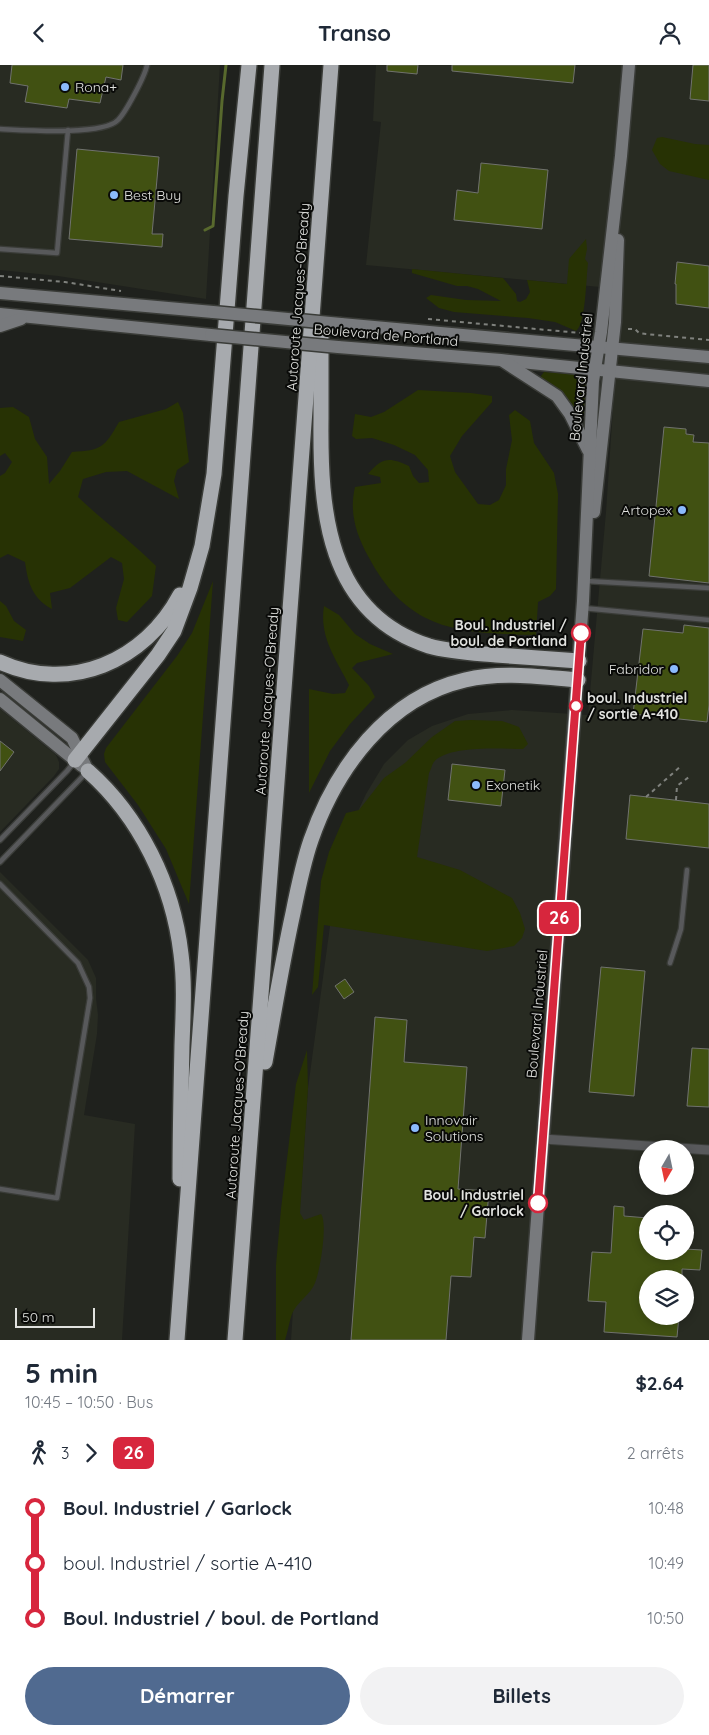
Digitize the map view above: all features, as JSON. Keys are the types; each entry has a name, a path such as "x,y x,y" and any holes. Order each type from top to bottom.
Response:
{"highway":[{"path":"78,757 174,631 186,600 202,546 214,474 249,65"},
{"path":"176,1340 272,65"},
{"name":"Autoroute Jacques-O'Bready","path":"235,1340 331,65"},
{"path":"322,184 321,463 324,505 329,534 335,556 344,575 361,601 379,619 402,634 428,645 474,653 579,661"},
{"path":"0,662 36,673 64,674 94,668 125,655 146,640 166,617 183,590 202,546"},
{"path":"251,1142 286,944 305,858 314,830 350,763 370,737 394,715 417,699 444,686 494,675 578,680"},
{"path":"88,771 121,804 144,839 166,889 180,943 184,995 179,1310"}],"main road":[{"name":"Boulevard Industriel","path":"585,581 589,452 595,369 621,156 629,65"},
{"name":"Boulevard Industriel","path":"528,1340 585,581 615,322 621,156"},
{"name":"Boulevard de Portland","path":"0,293 709,357"},
{"name":"Boulevard de Portland","path":"0,314 709,381"},
{"path":"0,326 26,317"},
{"path":"501,360 527,378 548,389 561,400 589,452"},
{"path":"0,680 72,738 78,757"},
{"path":"0,699 78,757 88,771"}],"street":[{"path":"543,1139 709,1150"}],"lane":[{"path":"0,129 68,130 108,126 118,120 147,65"},
{"path":"0,249 57,253 68,130"},
{"path":"585,581 709,588"},
{"path":"583,605 709,620"},
{"path":"0,840 67,771 78,757"},
{"path":"0,861 88,771"},
{"path":"670,963 681,929 687,870"},
{"path":"0,884 78,963 89,987 90,998 58,1198 0,1189"}],"path":[{"path":"0,276 65,282 122,291"},
{"name":"Boulevard de Portland","path":"424,319 583,333"},
{"path":"628,329 634,329 642,334 709,340"},
{"path":"646,797 681,766"},
{"path":"676,800 677,786 689,777"}],"shaded area":[{"path":"0,65 220,65 206,299 58,276 0,270"},
{"path":"376,65 709,65 709,1340 291,1340 308,1088 340,863 352,824 366,794 384,764 408,740 432,726 468,714 512,710 588,715 606,512 621,289 366,265 381,122 373,121"},
{"path":"0,709 56,755 59,769 0,832"},
{"path":"0,872 88,960 96,978 97,1034 84,1115 135,1124 122,1340 0,1340"}],"green space":[{"path":"662,137 709,145 709,180 669,171 660,164 652,150 657,138"},
{"path":"586,239 585,259 588,263 585,300 582,319 576,331 555,322 454,312 439,308 426,298 431,295 466,300 501,301 478,289 457,286 412,273 412,269 503,278 516,294 517,301 520,302 526,299 530,292 527,280 567,284 569,259"},
{"path":"544,372 584,375 586,380 584,415 579,419 542,379 541,376"},
{"path":"418,390 492,396 492,402 462,436 450,456 455,472 478,504 490,505 499,500 506,485 506,469 512,440 509,415 515,410 530,421 534,443 554,473 558,494 556,589 550,596 538,602 536,635 483,633 460,629 438,623 418,614 400,600 384,581 364,548 353,514 353,496 355,487 381,483 380,477 368,474 373,468 387,460 397,461 409,466 413,476 419,483 429,482 428,470 415,455 394,445 372,438 356,439 352,436 355,414 371,417 384,412"},
{"path":"178,402 183,413 189,462 177,470 174,481 179,499 127,471 106,472 83,479 78,497 156,566 152,596 127,622 118,620 116,608 124,579 122,563 111,557 70,588 50,593 52,609 45,605 32,589 25,562 8,554 0,558 0,476 5,473 12,462 5,453 0,456 0,408 13,407 29,417 35,439 47,457 49,484 72,452 90,450 101,446 110,437 119,422 166,409"},
{"path":"213,581 189,904 166,849 138,805 105,762 104,754 106,748 177,656 192,633"},
{"path":"0,601 6,606 14,621 26,630 23,641 0,637"},
{"path":"324,606 339,615 355,634 370,644 393,654 357,663 352,668 369,686 375,697 350,724 330,751 309,793 309,689 333,694 345,693 349,685 326,638 323,617"},
{"path":"455,721 502,721 519,727 528,744 523,749 463,750 441,757 434,762 429,773 417,857 460,870 512,898 520,913 525,929 522,938 514,946 487,951 324,925 318,987 312,995 321,881 329,852 346,813 359,810 384,778 405,763 432,737"},
{"path":"307,1050 308,1088 300,1213 304,1220 321,1214 324,1227 322,1247 317,1277 313,1287 294,1310 285,1340 276,1340 276,1265 281,1209 296,1084"}],"building":[{"name":"Rona+","path":"12,65 123,65 121,80 106,77 100,103 69,99 67,108 25,102 28,86 10,83"},
{"path":"387,65 418,65 417,74 387,71"},
{"path":"452,65 575,65 573,83 452,71"},
{"path":"693,65 709,65 709,101 690,99"},
{"name":"Best Buy","path":"77,149 159,157 152,234 163,234 162,247 69,239"},
{"path":"481,163 548,170 542,229 454,220 457,190 478,193"},
{"path":"677,262 709,266 709,308 676,304"},
{"name":"Artopex","path":"664,427 686,429 686,434 694,435 693,442 709,443 709,583 649,576"},
{"name":"Fabridor","path":"684,625 709,628 709,705 707,722 633,714 643,629 683,633"},
{"path":"0,741 14,752 0,771"},
{"name":"Exonetik","path":"452,764 505,770 501,806 448,800"},
{"path":"630,795 709,804 709,848 626,839"},
{"path":"601,967 645,971 634,1096 589,1092"},
{"path":"345,979 354,992 344,999 335,986"},
{"name":"Innovair Solutions","path":"375,1017 407,1020 404,1062 467,1067 458,1189 489,1191 485,1238 474,1237 471,1277 451,1276 446,1340 351,1340"},
{"path":"692,1048 709,1049 709,1107 687,1106"},
{"path":"614,1206 624,1207 624,1216 639,1217 639,1260 694,1260 694,1250 702,1250 700,1270 639,1270 639,1325 678,1325 677,1337 604,1332 606,1302 588,1301 592,1252 611,1253"}],"waterway":[{"path":"205,230 213,226 226,65"}],"bus line":[{"name":"26","path":"538,1203 581,633"}],"place":[{"name":"Rona+","path":"65,87"},
{"name":"Best Buy","path":"114,195"},
{"name":"Artopex","path":"682,510"},
{"name":"Boul. Industriel / boul. de Portland","path":"581,633"},
{"name":"Fabridor","path":"674,669"},
{"name":"boul. Industriel / sortie A-410","path":"576,706"},
{"name":"Exonetik","path":"476,785"},
{"name":"Innovair Solutions","path":"415,1128"},
{"name":"Boul. Industriel / Garlock","path":"538,1203"}]}
